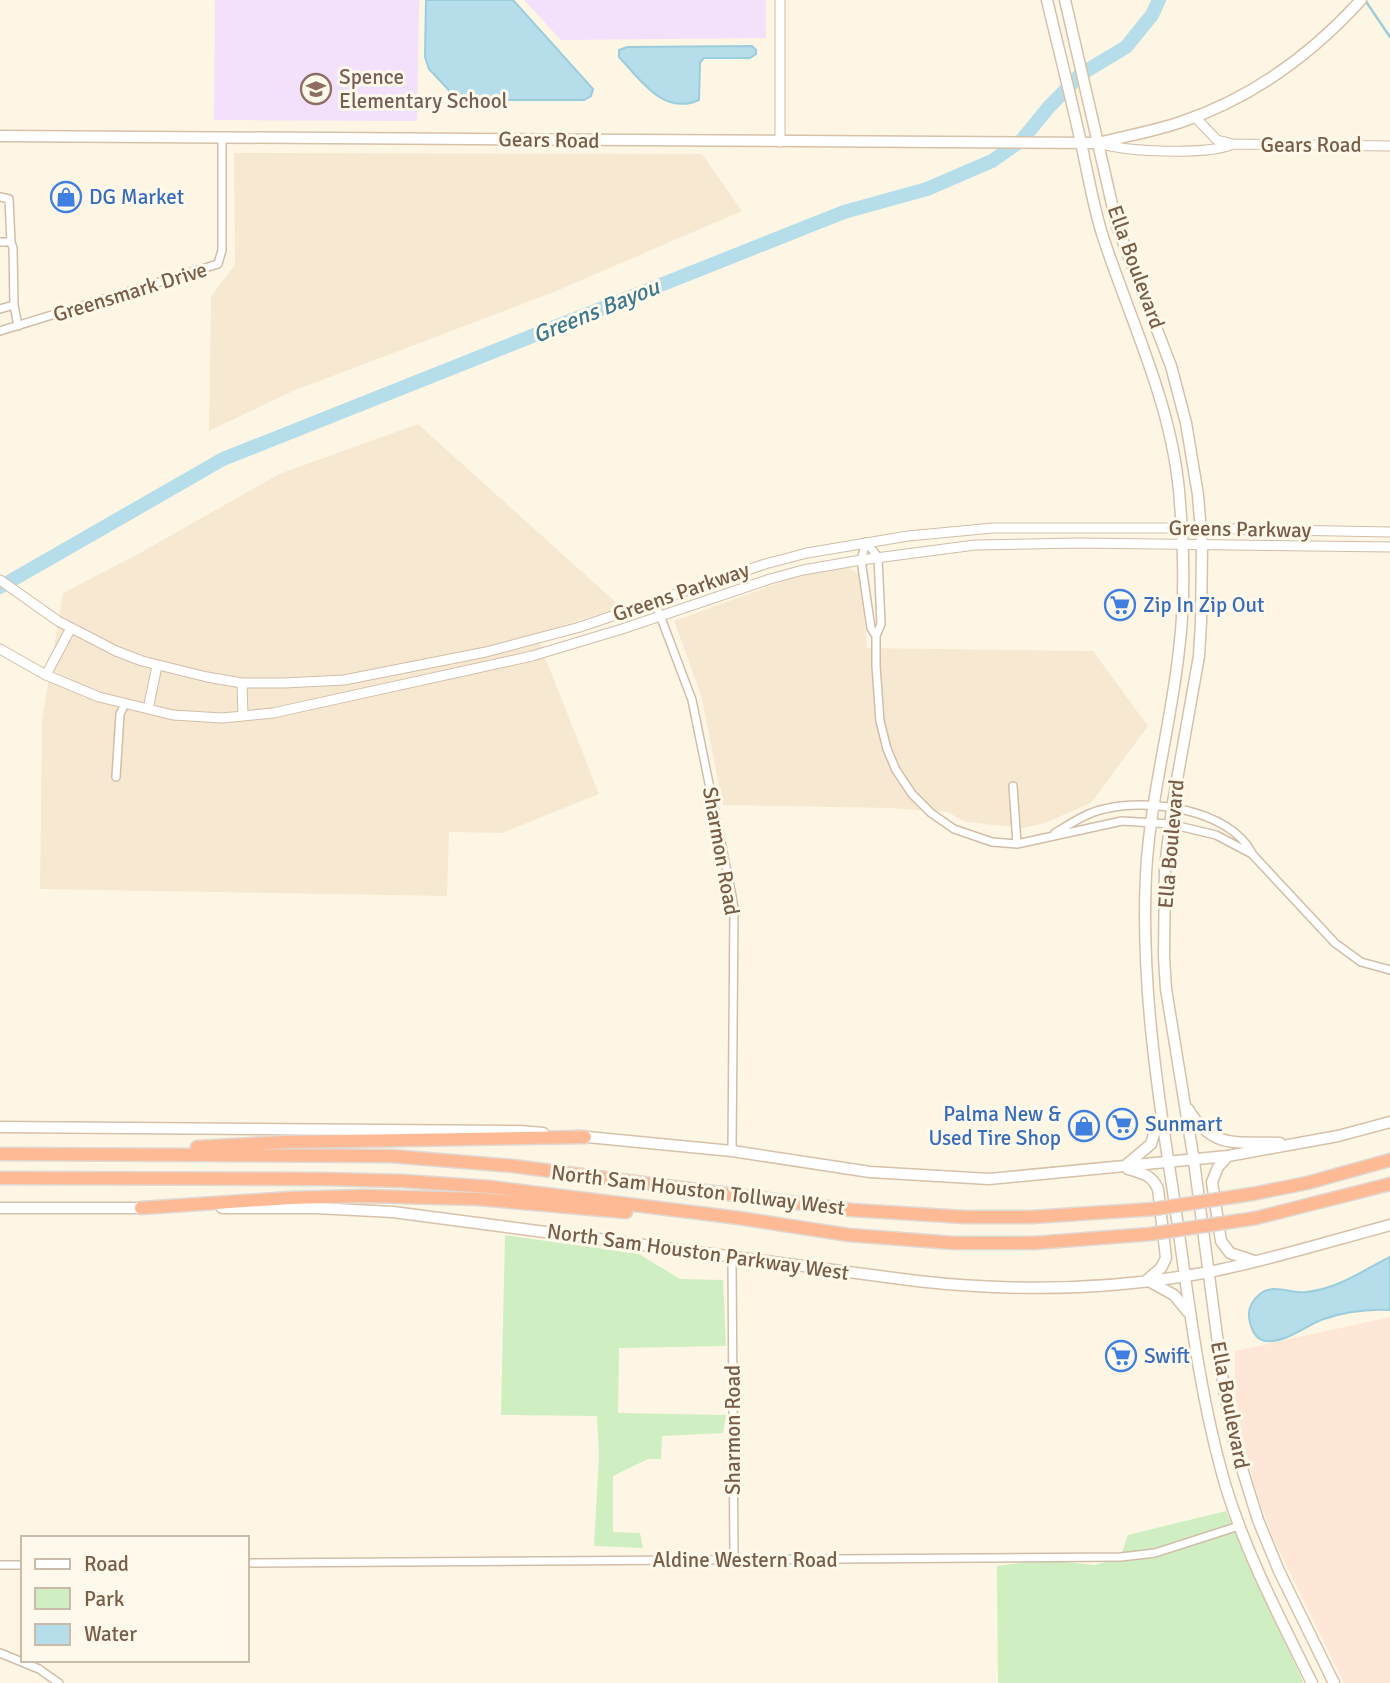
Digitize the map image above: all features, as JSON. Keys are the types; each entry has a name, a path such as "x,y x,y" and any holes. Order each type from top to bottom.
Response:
{"highway":[{"path":"81,1154 286,1142 585,1137"},
{"name":"North Sam Houston Tollway West","path":"0,1154 391,1156 451,1159 852,1210 1031,1217 1154,1209 1252,1194 1307,1183 1390,1160"},
{"name":"North Sam Houston Tollway West","path":"0,1178 403,1181 490,1187 739,1218"},
{"name":"North Sam Houston Parkway West","path":"739,1218 887,1239 954,1243 1034,1243 1151,1234 1256,1218 1390,1184"},
{"path":"141,1208 364,1196 478,1199 573,1209 739,1218"}],"main road":[{"name":"Ella Boulevard","path":"1047,0 1102,232 1138,328 1168,426 1179,483 1183,545 1181,621 1174,691 1151,822 1146,884 1145,956 1151,1037 1197,1358 1214,1440 1239,1526 1261,1579 1312,1683"},
{"name":"Ella Boulevard","path":"1065,0 1117,226 1171,366 1186,423 1198,495 1202,545 1201,621 1193,693 1170,824 1165,879 1164,957 1228,1414 1235,1447 1258,1520 1279,1571 1334,1683"},
{"path":"1195,117 1224,105 1283,71 1358,4"},
{"name":"Gears Road","path":"0,136 1098,143 1195,117"},
{"path":"1102,232 1117,226"},
{"path":"1138,328 1155,321"},
{"path":"1168,426 1186,423"},
{"path":"1174,691 1193,693"},
{"path":"1145,956 1164,957"},
{"path":"1151,1037 1174,1034"},
{"path":"1122,1167 1151,1144 1157,1128 1159,1094"},
{"path":"1185,1104 1200,1127 1219,1139 1234,1144 1297,1144"},
{"path":"0,1127 520,1131 732,1151 870,1172 947,1178 1014,1177 1194,1161 1297,1144 1390,1122"},
{"path":"1228,1156 1218,1167 1212,1182 1221,1241 1230,1253 1255,1261"},
{"path":"1122,1167 1154,1180 1158,1189 1166,1258 1161,1268 1147,1280 1174,1294 1191,1316"},
{"name":"North Sam Houston Parkway West","path":"0,1208 316,1208 393,1212 971,1287 1041,1289 1102,1286 1208,1272 1390,1226"},
{"path":"1239,1526 1258,1520"}],"street":[{"path":"780,0 780,142"},
{"name":"Gears Road","path":"1195,117 1217,140 1233,144 1390,146"},
{"name":"Greensmark Drive","path":"0,331 218,264 222,250 222,137"},
{"name":"Gears Road","path":"1098,143 1116,149 1173,150 1218,149 1233,144"},
{"path":"0,197 9,199 14,305 18,326"},
{"path":"0,242 11,242"},
{"path":"0,309 14,305"},
{"name":"Greens Parkway","path":"0,580 34,606 71,628 116,651 157,666 243,683 284,683 344,680 528,641 765,564 866,542 993,528 1201,528 1389,532"},
{"path":"1078,528 1079,543"},
{"path":"1297,530 1297,546"},
{"path":"866,542 878,557 881,624 876,636 880,721 896,770 912,794 931,813 954,829 992,842 1017,844 1110,823 1151,822 1216,835 1252,854"},
{"path":"866,542 861,560 871,628 876,636"},
{"name":"Greens Parkway","path":"0,649 46,676 99,697 173,715 222,718 274,713 532,656 770,579 803,570 878,557 975,545 1079,543 1390,547"},
{"path":"765,564 770,579"},
{"name":"Sharmon Road","path":"654,602 692,700 734,909 732,1151"},
{"path":"46,676 71,628"},
{"path":"148,709 157,666"},
{"path":"243,683 243,716"},
{"path":"116,777 120,714 125,704"},
{"path":"1013,786 1017,844"},
{"path":"1052,835 1102,809 1154,805 1193,812 1224,825 1246,843 1252,854 1335,943 1361,962 1390,970"},
{"name":"Sharmon Road","path":"732,1257 734,1560"},
{"name":"Aldine Western Road","path":"248,1563 1121,1557 1155,1553 1239,1526"},
{"path":"0,1565 21,1565"},
{"path":"0,1653 21,1662"},
{"path":"22,1662 39,1669 59,1683"}],"shaded area":[{"name":"Spence Elementary School","path":"215,0 419,0 417,121 214,120"},
{"path":"524,0 766,0 766,38 561,40"},
{"path":"234,153 702,154 742,211 554,292 293,391 209,431 211,296 235,265"},
{"path":"418,424 621,607 536,634 599,794 502,833 449,832 447,896 40,889 42,720 63,593 140,553 279,474"},
{"path":"849,567 861,576 867,648 1093,651 1148,726 1091,803 1045,823 1023,828 966,822 947,812 889,808 723,805 701,695 674,621 806,573"},
{"path":"1390,1317 1390,1683 1344,1683 1271,1534 1254,1484 1235,1394 1235,1351"}],"green space":[{"path":"505,1235 639,1254 680,1279 723,1280 726,1346 619,1348 618,1413 726,1415 723,1433 662,1436 661,1459 648,1459 613,1476 613,1532 640,1533 643,1548 594,1546 599,1456 597,1416 501,1415"},
{"path":"1226,1511 1302,1683 998,1683 997,1566 1044,1560 1095,1565 1120,1558 1128,1535"}],"water":[{"path":"426,0 513,0 593,89 591,96 584,100 458,100 429,69 425,57"},
{"path":"752,46 756,54 750,58 704,58 700,63 699,100 686,104 674,103 653,93 619,57 619,50 627,47"},
{"path":"1390,1257 1390,1310 1338,1315 1273,1341 1262,1340 1254,1332 1249,1317 1250,1307 1255,1298 1265,1291 1319,1290 1350,1278"}],"waterway":[{"name":"Greens Bayou","path":"0,587 223,459 844,212 927,189 992,161 1022,140 1081,74 1126,47 1152,15 1159,0"},
{"path":"1365,0 1390,37"}],"place":[{"name":"Spence Elementary School","path":"316,89"},
{"name":"DG Market","path":"66,197"},
{"name":"Zip In Zip Out","path":"1120,605"},
{"name":"Sunmart","path":"1122,1124"},
{"name":"Palma New & Used Tire Shop","path":"1084,1126"},
{"name":"Swift","path":"1121,1356"}]}
